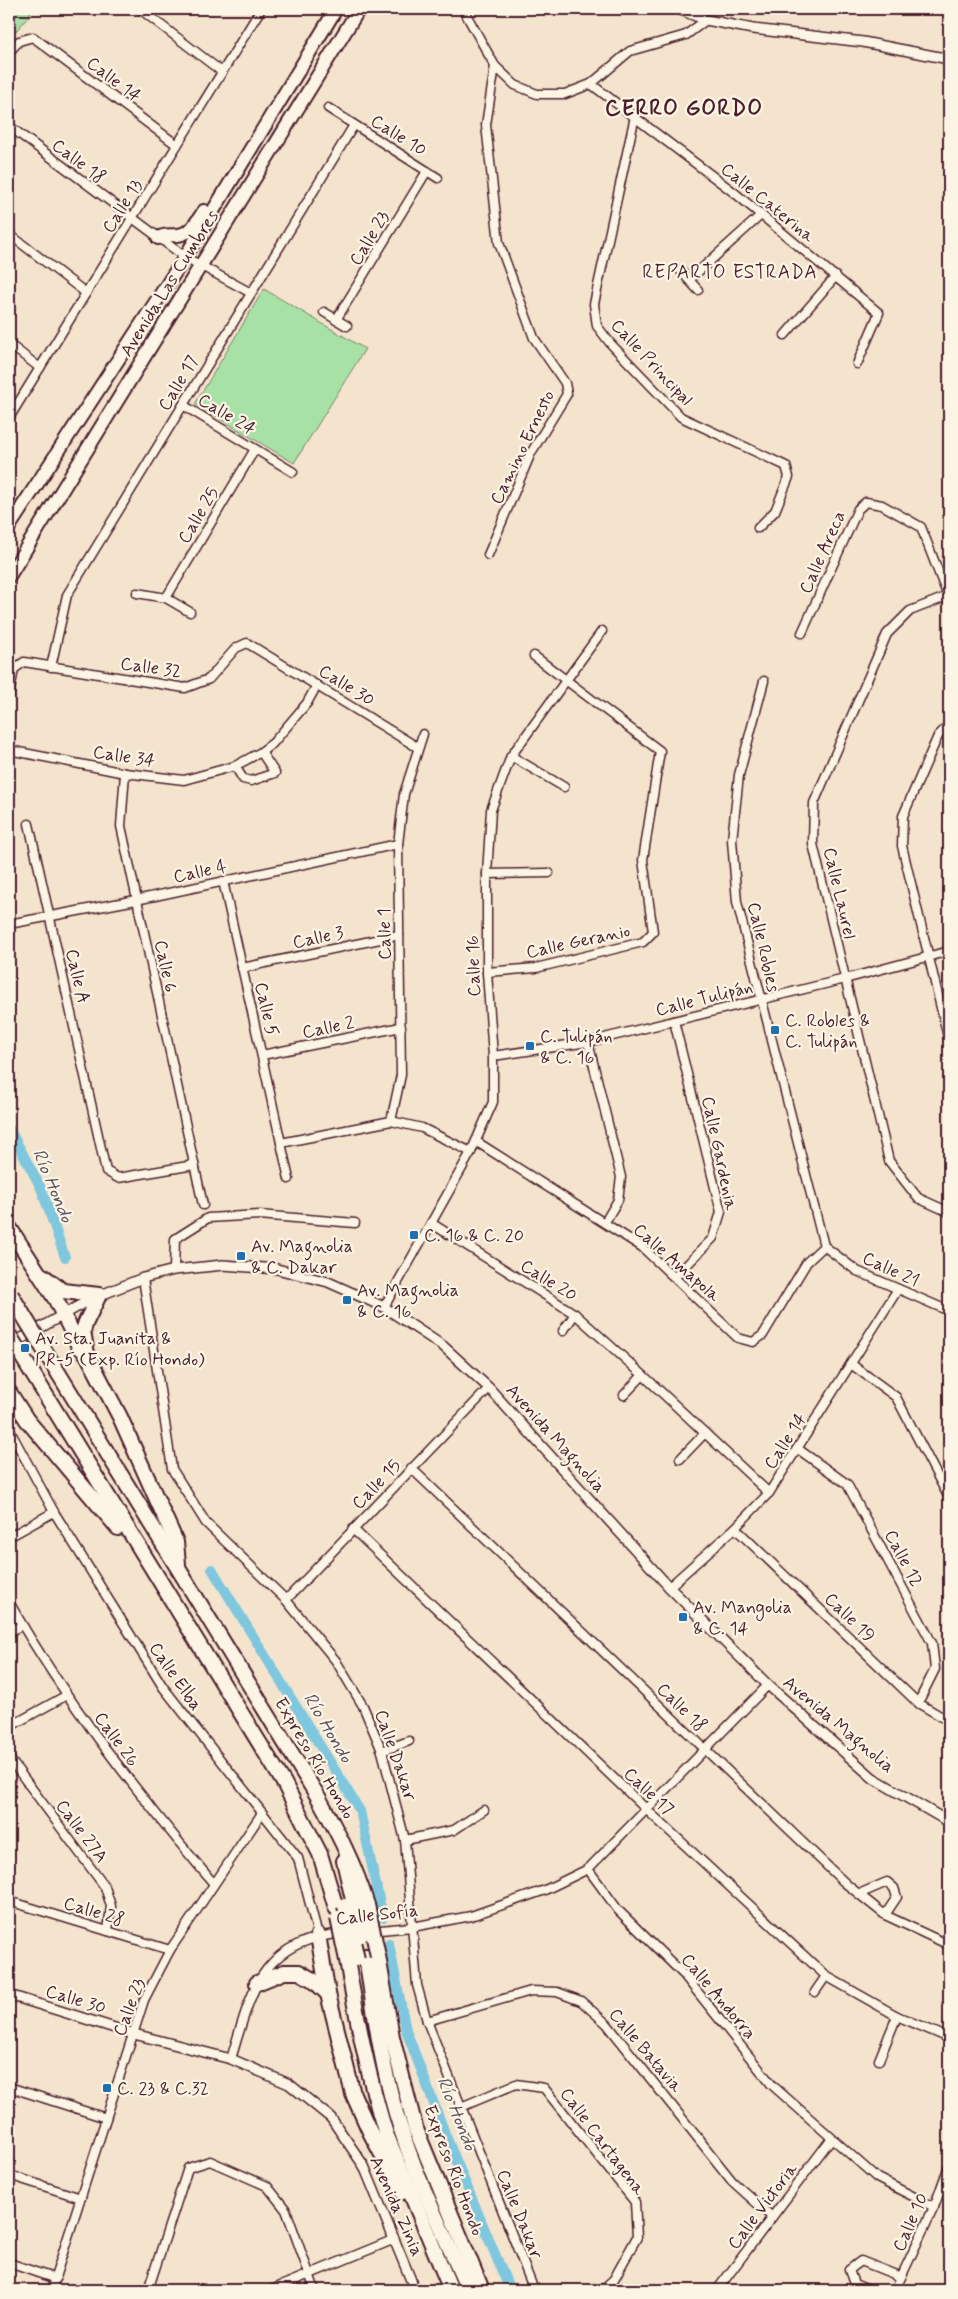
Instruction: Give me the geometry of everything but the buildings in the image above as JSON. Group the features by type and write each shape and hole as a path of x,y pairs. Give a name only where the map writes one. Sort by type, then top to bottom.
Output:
{"highway":[{"name":"Avenida Las Cumbres","path":"9,527 185,258 336,9"},
{"name":"Avenida Las Cumbres","path":"9,576 359,9"},
{"path":"158,238 163,235 183,234 190,230 248,141 252,137 258,137"},
{"path":"9,1227 43,1276 79,1346 87,1354 120,1417 176,1542 179,1570"},
{"path":"43,1276 63,1291 99,1296 83,1331 87,1354"},
{"name":"Expreso Río Hondo","path":"10,1293 330,1817 354,1868 350,1906 362,1958 394,2046 415,2127 482,2290"},
{"name":"Expreso Río Hondo","path":"9,1335 284,1783 310,1833 327,1874 350,1906 362,1958 364,2052 378,2108 451,2290"},
{"path":"9,1392 42,1439 118,1528 133,1538"},
{"path":"318,1936 328,1994 356,2102 402,2193 418,2210"},
{"path":"362,1958 370,2037 387,2109 401,2152 460,2290"},
{"path":"362,1958 391,2096 410,2154 468,2290"},
{"path":"257,1983 284,1972 299,1972 314,1980 328,1994"}],"street":[{"path":"140,9 222,72"},
{"name":"Calle 13","path":"9,418 261,9"},
{"path":"463,9 495,66 514,85 537,94 565,94 591,84 630,51 686,35 706,20"},
{"path":"678,9 706,20 753,29 863,42 949,59"},
{"name":"Calle 14","path":"9,52 19,40 33,37 177,146"},
{"name":"Camino Ernesto","path":"488,555 531,452 567,394 565,383 534,338 499,242 486,124 495,66"},
{"name":"Calle Caterina","path":"591,84 635,116 761,215 879,313 857,364"},
{"name":"Calle 10","path":"328,108 438,178"},
{"name":"Calle Principal","path":"635,116 594,304 598,326 610,343 681,418 786,466 789,477 775,511 758,528"},
{"name":"Calle 17","path":"51,667 67,595 354,125"},
{"name":"Calle 18","path":"9,126 185,258 251,293"},
{"name":"Calle 23","path":"336,320 427,171"},
{"path":"690,280 761,215"},
{"path":"9,234 86,293"},
{"path":"680,270 698,290"},
{"path":"785,335 836,276"},
{"path":"324,312 347,326"},
{"path":"9,344 40,368"},
{"name":"Calle 24","path":"183,405 293,472"},
{"name":"Calle 25","path":"166,598 255,449"},
{"name":"Calle Areca","path":"802,633 858,509 866,502 882,505 922,527 949,597"},
{"path":"137,593 166,598 190,612"},
{"name":"Calle Laurel","path":"949,597 910,611 887,634 814,802 813,844 889,1161 918,1198 949,1212"},
{"name":"Calle 16","path":"384,1307 471,1152 493,1102 493,1056 487,972 486,874 491,810 511,756 602,631"},
{"name":"Calle 32","path":"51,667 185,688 209,679 236,648 247,643 260,651"},
{"name":"Calle 30","path":"260,651 417,747"},
{"name":"Calle Geranio","path":"487,972 545,966 643,942 652,932 643,860 660,751 534,656"},
{"path":"9,696 14,669 24,662 51,667"},
{"name":"Calle Robles","path":"764,681 739,774 732,840 738,902 760,1000 824,1246"},
{"name":"Calle 34","path":"9,750 125,773 184,780 235,766 262,752 285,730 307,703 317,685"},
{"path":"949,725 938,736 903,816 902,846 949,1041"},
{"name":"Calle 1","path":"392,1121 401,1075 398,844 404,794 417,747 423,734"},
{"path":"235,766 243,779 251,781 275,774 262,752"},
{"path":"511,756 564,787"},
{"name":"Calle 6","path":"125,773 122,826 136,900 203,1205"},
{"name":"Calle A","path":"29,824 106,1171 118,1178 194,1164"},
{"name":"Calle 4","path":"9,924 136,900 398,844"},
{"path":"486,874 548,873"},
{"name":"Calle 5","path":"223,881 289,1179"},
{"name":"Calle 3","path":"242,968 399,935"},
{"name":"Calle Tulipán","path":"493,1056 588,1042 929,958 949,951"},
{"name":"Calle Gardenia","path":"674,1021 721,1212 712,1238 675,1277"},
{"name":"Calle 2","path":"262,1056 400,1027"},
{"path":"588,1042 621,1177 618,1200 605,1222"},
{"path":"281,1143 392,1121 422,1128 471,1152"},
{"name":"Calle Amapola","path":"476,1142 642,1247 738,1338 754,1342 763,1335 807,1262 824,1246"},
{"path":"174,1270 176,1239 208,1218 259,1215 355,1224"},
{"name":"Calle 20","path":"431,1223 575,1314 643,1374 769,1493"},
{"name":"Calle 21","path":"824,1246 857,1271 949,1311"},
{"name":"Avenida Magnolia","path":"9,1345 62,1314 143,1278 174,1270 223,1265 277,1269 328,1282 384,1307 444,1346 489,1388 669,1587 768,1685 873,1778 949,1822"},
{"name":"Calle Dakar","path":"143,1278 172,1469 206,1523 286,1600 336,1661 363,1706 382,1751 405,1840 418,1986 427,2021 534,2290"},
{"name":"Calle 14","path":"669,1587 735,1528 769,1493 798,1450 898,1289"},
{"name":"Calle 20","path":"563,1331 575,1314"},
{"path":"851,1364 896,1397 949,1498"},
{"path":"624,1395 643,1374"},
{"name":"Calle 15","path":"286,1600 489,1388"},
{"name":"Calle Elba","path":"9,1429 11,1441 163,1687 298,1858 318,1936"},
{"path":"680,1460 705,1433"},
{"name":"Calle 12","path":"798,1450 847,1484 932,1643 935,1669 918,1703"},
{"name":"Calle 18","path":"411,1468 705,1750 859,1894 885,1915 949,1945"},
{"path":"9,1537 54,1512"},
{"name":"Calle 19","path":"735,1528 918,1703 949,1721"},
{"name":"Calle 17","path":"353,1529 647,1810 826,1976 898,2016 949,2038"},
{"name":"Calle 26","path":"9,1602 66,1695 149,1806 214,1884"},
{"path":"9,1632 22,1625"},
{"path":"588,1869 768,1685"},
{"path":"9,1727 66,1695"},
{"path":"382,1751 409,1741"},
{"name":"Calle 27A","path":"9,1758 105,1887 111,1906 108,1931"},
{"path":"405,1840 454,1830 484,1810"},
{"name":"Calle 23","path":"51,2290 144,2000 170,1950 262,1813"},
{"name":"Calle Sofía","path":"231,2059 252,1992 266,1969 287,1950 318,1936 412,1927 471,1916 545,1890 588,1869"},
{"name":"Calle Andorra","path":"588,1869 618,1910 684,1975 772,2085 877,2178 934,2207"},
{"path":"859,1894 887,1882 894,1888 898,1897 885,1915"},
{"name":"Calle 28","path":"9,1901 170,1950"},
{"path":"815,1992 826,1976"},
{"name":"Calle Batavia","path":"427,2021 531,1991 557,1992 581,2001 608,2024 732,2181 772,2217"},
{"name":"Calle 30","path":"9,1995 134,2034"},
{"path":"879,2060 898,2016"},
{"name":"Avenida Zinia","path":"134,2034 231,2059 289,2084 331,2118 364,2166 415,2290"},
{"name":"Calle Cartagena","path":"461,2107 516,2084 544,2088 634,2202 637,2237 614,2279 602,2290"},
{"path":"9,2087 106,2118"},
{"name":"Calle Victoria","path":"718,2290 831,2139"},
{"path":"148,2290 188,2168 210,2161 267,2186 286,2210 315,2290"},
{"name":"Calle 10","path":"896,2290 934,2207 949,2166"},
{"path":"9,2175 81,2198"},
{"path":"271,2290 395,2239"},
{"path":"869,2290 854,2284 849,2270 862,2261 901,2277"},
{"path":"9,2263 56,2279"}],"green space":[{"path":"9,9 32,9 29,16 9,39"},
{"path":"264,289 365,349 294,463 195,404"}],"waterway":[{"name":"Río Hondo","path":"9,1128 41,1188 65,1257"},
{"name":"Río Hondo","path":"212,1569 360,1811 383,1917"},
{"name":"Río Hondo","path":"389,1944 406,2030 448,2141 510,2290"}],"place":[{"name":"C. Robles & C. Tulipán","path":"775,1030"},
{"name":"C. Tulipán & C. 16","path":"530,1046"},
{"name":"C. 16 & C. 20","path":"414,1235"},
{"name":"Av. Magnolia & C. Dakar","path":"241,1256"},
{"name":"Av. Magnolia & C. 16","path":"347,1300"},
{"name":"Av. Sta. Juanita & PR-5 (Exp. Río Hondo)","path":"25,1348"},
{"name":"Av. Mangolia & C. 14","path":"683,1617"},
{"name":"C. 23 & C.32","path":"107,2088"}],"district":[{"name":"CERRO GORDO","path":"684,107"},
{"name":"REPARTO ESTRADA","path":"730,271"}]}
